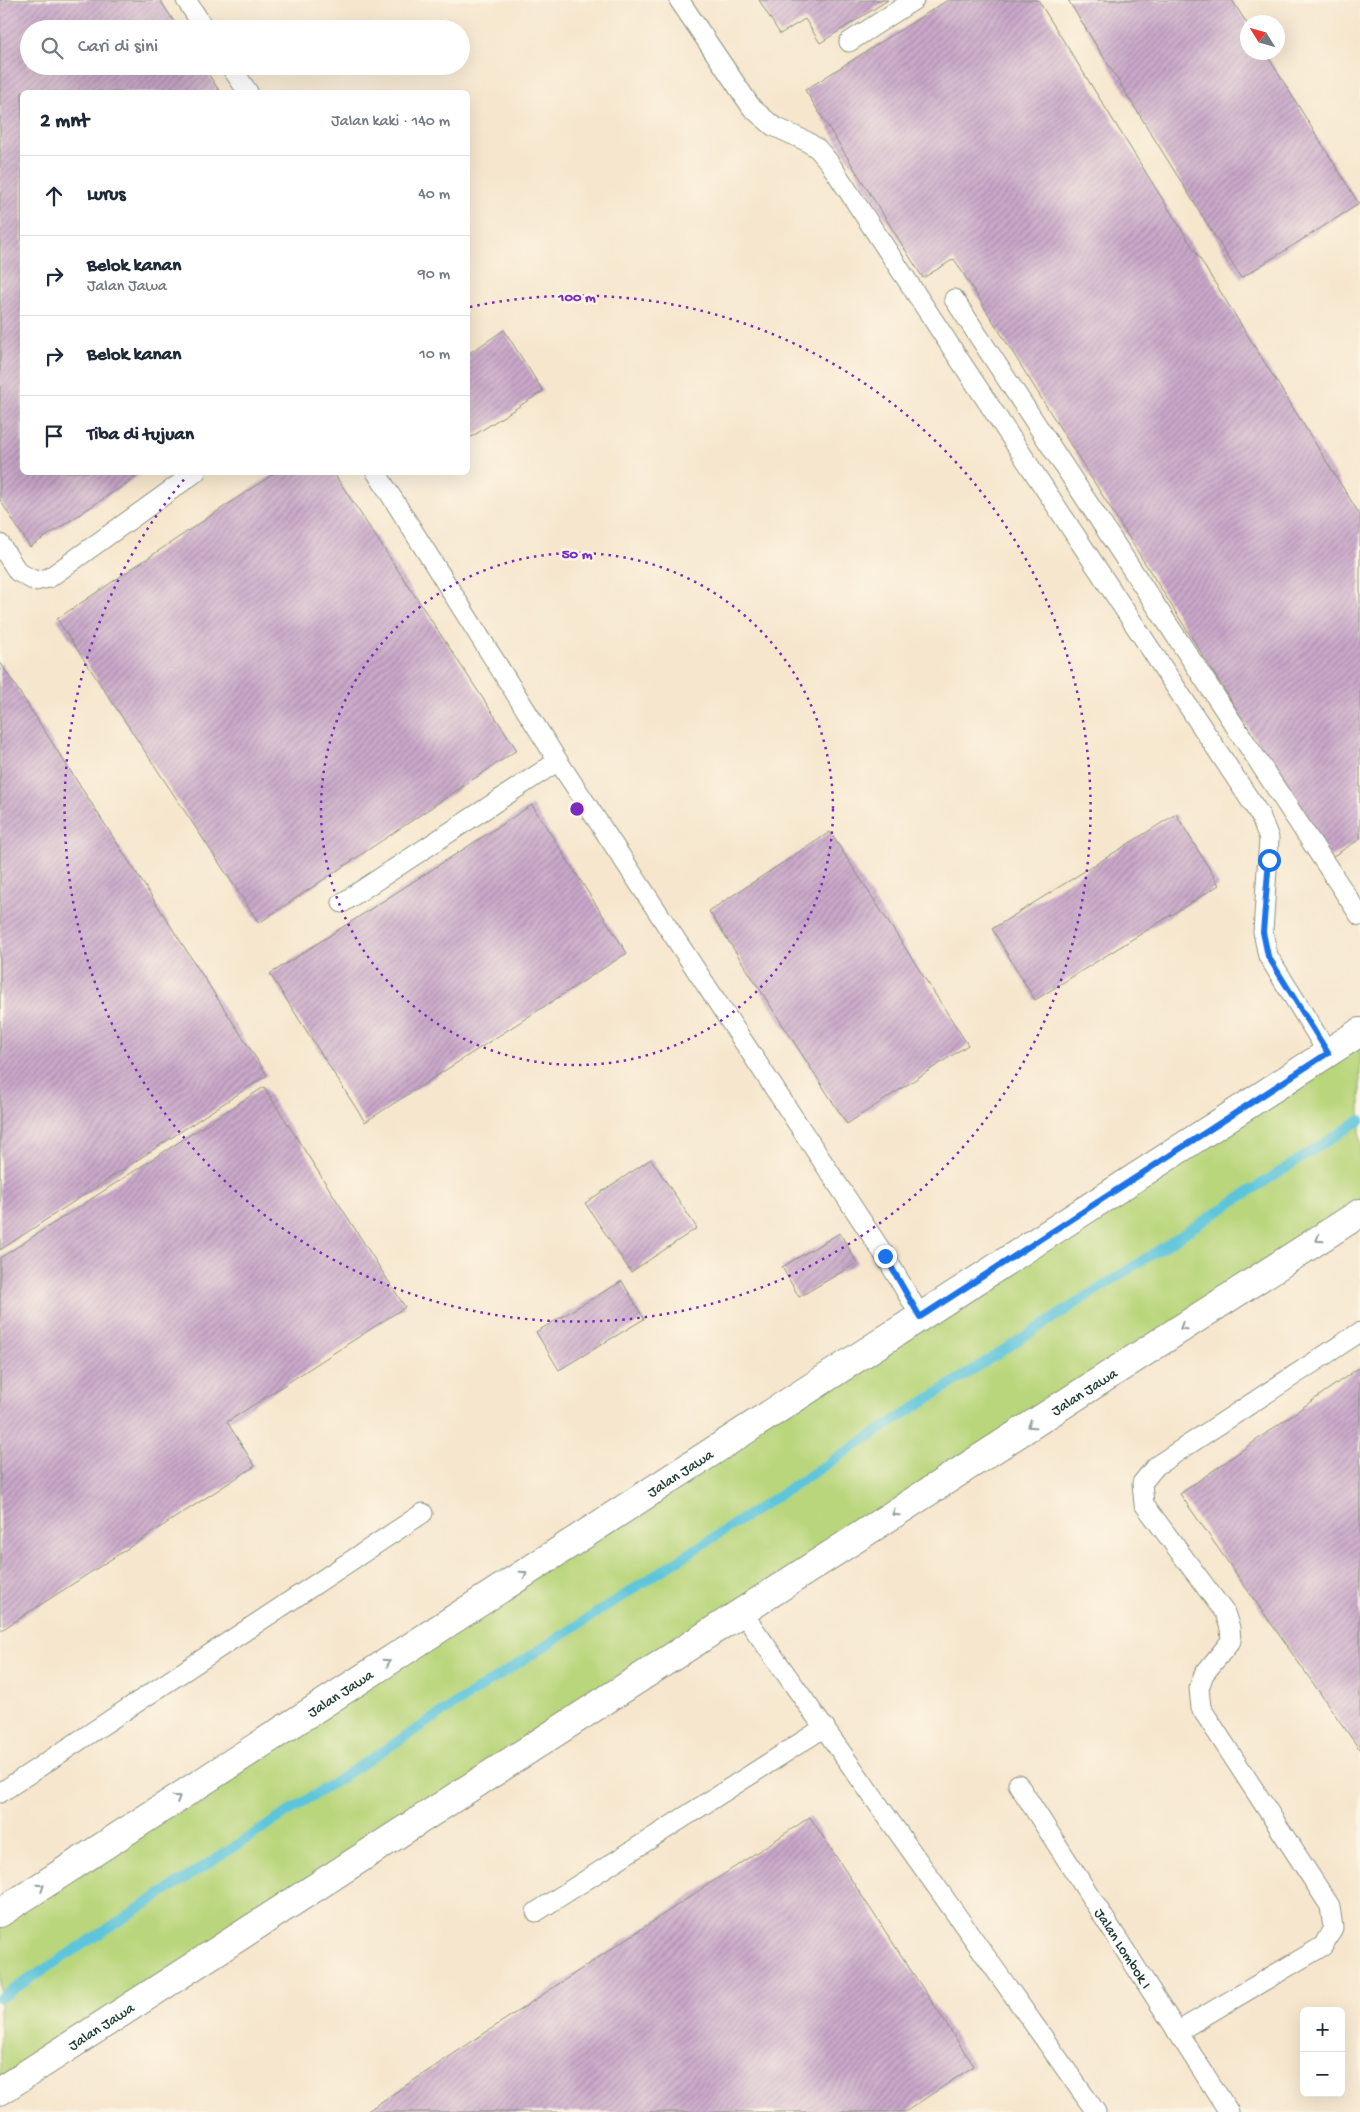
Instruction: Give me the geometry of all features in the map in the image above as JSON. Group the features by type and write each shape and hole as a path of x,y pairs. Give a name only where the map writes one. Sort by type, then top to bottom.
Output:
{"street":[{"name":"Jalan Jawa","path":"2,1906 920,1317 1360,1032"},
{"name":"Jalan Jawa","path":"0,2091 1360,1212"}],"lane":[{"path":"186,0 199,20"},
{"path":"679,0 752,108 773,126 812,144 828,162 1260,815 1269,838 1263,932 1268,956 1328,1053"},
{"path":"849,42 914,0"},
{"path":"236,75 247,90"},
{"path":"954,299 1360,916"},
{"path":"0,544 18,572 35,581 49,578 192,475"},
{"path":"378,475 558,761 885,1256 920,1317"},
{"path":"342,903 558,761"},
{"path":"1177,2032 1323,1946 1333,1928 1330,1906 1201,1708 1199,1688 1204,1674 1231,1641 1230,1628 1225,1613 1144,1504 1142,1483 1156,1466 1360,1332"},
{"path":"0,1793 423,1513"},
{"path":"742,1612 825,1726 1096,2112"},
{"path":"536,1912 825,1726"},
{"name":"Jalan Lombok I","path":"1018,1784 1229,2112"}],"green space":[{"path":"1360,1032 1360,1213 0,2091 0,1913"}],"building":[{"path":"0,0 160,0 173,20 20,20 20,75 209,75 219,90 20,90 20,475 139,475 30,547 0,500"},
{"path":"759,0 888,0 820,43 805,19 780,34"},
{"path":"948,0 1038,0 1360,515 1360,839 1330,858 954,259 923,278 805,90"},
{"path":"1068,0 1232,0 1242,15 1240,15 1240,60 1270,60 1359,204 1241,278"},
{"path":"504,330 543,391 470,438 470,353"},
{"path":"272,475 335,475 517,750 259,923 57,619"},
{"path":"0,662 267,1075 0,1250"},
{"path":"532,805 627,953 365,1122 270,974"},
{"path":"1176,814 1219,885 1035,1000 992,929"},
{"path":"830,832 968,1045 847,1124 709,911"},
{"path":"264,1087 405,1307 227,1422 255,1466 0,1631 0,1258"},
{"path":"651,1159 697,1228 631,1272 585,1203"},
{"path":"840,1233 857,1263 799,1297 782,1267"},
{"path":"622,1281 644,1319 559,1370 536,1332"},
{"path":"1360,1367 1360,1750 1180,1494"},
{"path":"810,1817 974,2066 905,2112 366,2112"}],"waterway":[{"path":"0,1998 1360,1120"}],"route":[{"path":"885,1256 920,1317 1328,1053 1268,956 1263,932 1269,860"}]}
